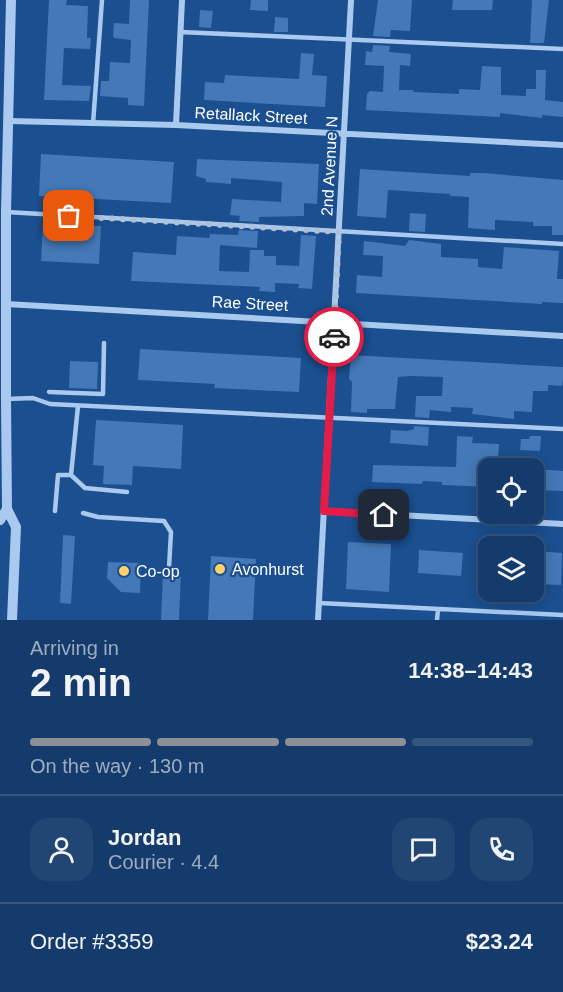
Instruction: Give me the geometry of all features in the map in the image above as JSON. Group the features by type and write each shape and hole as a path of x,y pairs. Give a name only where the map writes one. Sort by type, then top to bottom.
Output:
{"street":[{"path":"11,0 4,395 7,509 16,527 12,620"},
{"path":"176,126 182,0"},
{"name":"2nd Avenue N","path":"318,620 351,0"},
{"name":"Retallack Street","path":"9,121 344,133 563,145"},
{"name":"Rae Street","path":"6,304 335,321 563,336"},
{"path":"0,520 7,509"},
{"path":"324,511 563,524"}],"lane":[{"path":"93,124 102,0"},
{"path":"180,32 563,50"},
{"path":"6,212 563,244"},
{"path":"49,392 103,394 104,343"},
{"path":"4,395 33,398 50,404 78,406 563,429"},
{"path":"71,476 78,406"},
{"path":"55,511 58,475 71,476 86,488 127,492"},
{"path":"83,513 98,517 164,521 171,532 169,567"},
{"path":"319,603 563,615"},
{"path":"437,620 438,609"}],"building":[{"path":"49,0 67,0 66,5 88,6 87,38 91,38 90,49 64,48 62,85 91,86 89,101 44,100"},
{"path":"130,0 149,0 144,106 128,105 128,98 100,96 101,81 109,81 110,62 130,63 131,40 114,38 113,35 114,23 129,24"},
{"path":"251,0 268,0 268,11 250,10"},
{"path":"378,0 412,0 410,31 391,30 390,37 373,36"},
{"path":"453,0 493,0 492,10 452,10"},
{"path":"532,0 549,0 544,43 530,43"},
{"path":"200,10 213,11 211,28 199,27"},
{"path":"275,17 288,18 288,32 274,32"},
{"path":"373,45 390,46 389,52 411,54 410,66 400,65 399,90 459,94 459,89 480,90 482,66 501,67 501,95 526,96 526,89 536,89 536,70 546,70 545,100 563,102 563,117 542,115 542,118 500,113 500,117 366,110 367,94 370,91 383,92 384,66 365,65 366,51 372,52"},
{"path":"301,53 314,54 312,75 327,76 325,107 204,100 205,82 224,83 225,75 299,79"},
{"path":"41,154 174,162 171,203 39,196"},
{"path":"197,159 319,164 317,204 304,203 304,216 259,217 259,222 239,221 240,216 230,215 232,199 281,202 282,182 231,178 231,184 206,182 206,179 196,176"},
{"path":"360,169 470,176 470,173 484,173 563,180 563,235 552,235 552,226 533,226 533,222 495,220 495,230 468,228 469,197 450,196 450,194 388,190 386,218 357,216"},
{"path":"410,213 426,214 425,232 409,231"},
{"path":"43,224 101,226 99,264 41,261"},
{"path":"239,230 258,231 257,248 220,245 219,271 249,272 250,250 264,250 264,256 276,256 276,265 299,266 301,235 316,236 312,289 298,288 299,284 275,283 275,292 259,291 260,287 131,281 133,252 176,255 177,236 209,238 210,234 238,235"},
{"path":"409,240 441,244 441,257 478,259 478,267 502,269 504,247 559,251 557,279 563,279 563,303 542,302 542,304 356,293 357,275 382,277 383,256 363,255 364,241 405,246"},
{"path":"140,349 301,358 299,392 214,388 215,384 138,380"},
{"path":"351,355 563,367 563,380 562,386 548,385 548,391 533,391 532,412 514,411 514,419 472,414 473,408 451,407 451,412 430,410 429,418 415,417 416,396 442,396 443,377 398,377 395,409 367,409 367,413 351,412 352,382 349,379"},
{"path":"70,361 98,362 97,389 69,388"},
{"path":"96,420 183,425 181,469 133,466 132,485 103,484 104,466 93,465"},
{"path":"414,426 429,427 428,446 390,443 391,430 407,431 414,429"},
{"path":"457,436 473,437 472,443 499,444 498,458 478,458 478,487 442,485 442,482 423,481 422,484 372,482 373,465 456,467"},
{"path":"530,436 541,436 540,451 520,450 521,439 529,439"},
{"path":"544,470 563,471 563,491 544,490"},
{"path":"63,535 75,536 71,604 60,603"},
{"path":"348,542 391,544 389,592 346,589"},
{"path":"419,550 463,553 461,576 418,573"},
{"path":"544,552 562,553 561,585 544,584"},
{"path":"211,556 256,559 253,620 208,620"},
{"name":"Co-op","path":"108,562 141,563 140,593 121,592 107,578"},
{"path":"163,572 181,572 179,620 161,620"}],"way so far":[{"path":"69,216 339,232 334,337"}],"place":[{"name":"Avonhurst","path":"220,569"},
{"name":"Co-op","path":"124,571"}],"route":[{"path":"334,337 324,511 384,515"}]}
